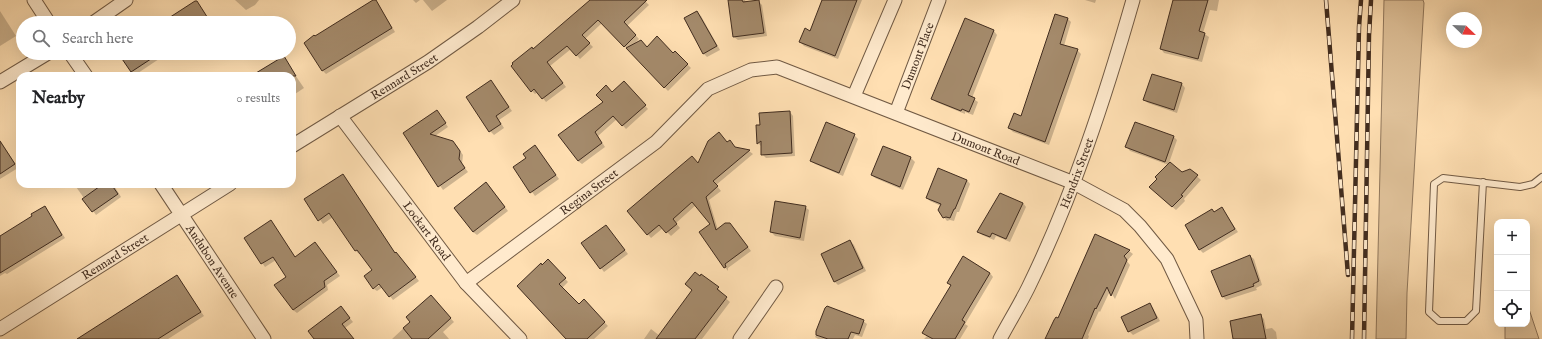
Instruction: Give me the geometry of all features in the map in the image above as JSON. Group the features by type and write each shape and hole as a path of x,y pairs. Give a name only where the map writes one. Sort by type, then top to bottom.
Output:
{"street":[{"path":"34,0 44,16"},
{"path":"103,16 126,0"},
{"path":"854,96 895,0"},
{"name":"Dumont Place","path":"896,113 939,0"},
{"name":"Hendrix Street","path":"1000,339 1028,289 1074,183 1113,70 1133,0"},
{"name":"Rennard Street","path":"296,144 428,62 478,27 510,1"},
{"path":"17,72 36,60"},
{"path":"75,60 83,72"},
{"name":"Dumont Road","path":"704,93 708,89 751,70 777,67 1074,183 1124,210 1140,226 1167,259 1196,320 1197,339"},
{"path":"0,82 16,72"},
{"name":"Regina Street","path":"466,283 656,142 704,93"},
{"name":"Lockart Road","path":"340,116 466,283 520,339"},
{"name":"Audubon Avenue","path":"164,188 264,339"},
{"name":"Rennard Street","path":"0,329 224,188"},
{"path":"740,339 776,287"}],"lane":[{"path":"1483,182 1476,311 1466,321 1439,321 1429,312 1434,184 1442,178 1483,182 1520,187 1533,184 1542,177"}],"shaded area":[{"path":"1384,0 1423,0 1424,3 1407,293 1406,339 1376,339"},
{"path":"1530,312 1539,339 1505,339 1505,327 1530,327"}],"building":[{"path":"373,0 376,0 392,28 322,71 304,43 314,35 315,36"},
{"path":"590,0 647,0 624,22 636,35 624,47 598,20 582,35 590,43 576,56 567,46 547,62 563,83 542,99 534,89 531,92 511,66 513,64 512,63 532,47 533,49"},
{"path":"728,0 742,0 743,2 759,0 764,33 733,37"},
{"path":"822,0 857,0 835,56 799,42 805,28 810,31"},
{"path":"1173,0 1208,0 1199,31 1205,33 1198,59 1160,49"},
{"path":"197,1 207,16 172,16"},
{"path":"697,11 717,46 703,54 684,18"},
{"path":"1055,14 1068,18 1060,44 1078,49 1045,142 1008,128 1014,113 1021,116"},
{"path":"965,18 994,30 968,95 975,98 969,112 962,109 961,111 931,99"},
{"path":"657,36 673,53 675,51 688,64 664,88 626,48 641,40 647,47"},
{"path":"123,60 149,60 131,72"},
{"path":"277,60 286,60 294,72 258,72"},
{"path":"1152,74 1182,83 1174,110 1143,100"},
{"path":"491,80 509,107 496,116 501,124 489,132 466,97"},
{"path":"624,81 646,105 622,126 613,116 595,132 602,143 578,161 558,135 603,102 596,95 606,85 612,92"},
{"path":"437,110 446,123 430,134 453,141 460,151 459,159 465,168 438,187 403,133"},
{"path":"790,111 792,153 761,155 761,141 757,144 756,125 760,125 759,113"},
{"path":"826,122 855,134 839,173 810,161"},
{"path":"1135,122 1174,136 1165,162 1125,147"},
{"path":"719,132 727,142 730,140 735,147 750,150 713,181 718,186 706,197 716,230 725,223 730,223 748,247 725,264 726,267 724,268 699,232 710,224 692,202 673,219 677,224 666,233 659,225 647,235 627,211 692,156 698,163 708,141"},
{"path":"0,141 15,164 0,174"},
{"path":"535,145 556,175 530,193 513,167 526,158 523,154"},
{"path":"883,146 911,157 900,187 871,175"},
{"path":"1170,162 1182,172 1190,169 1198,175 1181,195 1183,196 1172,207 1149,187 1157,179 1155,177"},
{"path":"938,168 967,180 950,218 943,218 938,210 941,204 926,198"},
{"path":"343,174 395,253 396,252 416,277 389,297 379,284 373,289 364,276 372,270 357,250 355,251 329,213 318,221 304,199"},
{"path":"486,182 505,207 473,232 454,208"},
{"path":"97,188 114,188 118,194 92,212 82,199"},
{"path":"1000,193 1023,203 1006,239 992,233 990,237 977,232"},
{"path":"775,201 806,206 800,238 770,232"},
{"path":"45,206 62,235 0,273 0,236"},
{"path":"1222,207 1235,229 1199,250 1185,225 1212,209 1214,212"},
{"path":"271,220 295,257 315,242 337,272 324,281 325,287 293,310 274,285 286,277 273,257 261,264 244,238"},
{"path":"606,225 625,250 600,269 581,243"},
{"path":"1095,234 1130,250 1124,256 1127,260 1111,296 1107,287 1096,309 1095,308 1082,339 1045,339 1054,320 1056,317 1058,318"},
{"path":"850,240 863,268 834,282 821,254"},
{"path":"1250,255 1259,281 1253,284 1254,286 1222,297 1211,271"},
{"path":"963,256 990,273 962,320 965,322 955,339 933,339 922,333 951,285 947,283"},
{"path":"548,259 566,278 559,284 579,304 584,299 605,322 587,339 566,339 517,286 541,263 542,265"},
{"path":"695,272 700,276 701,274 719,287 717,289 727,297 695,339 656,339 692,290 685,284"},
{"path":"177,275 201,312 158,339 77,339"},
{"path":"431,295 451,318 428,339 412,339 403,328 410,322 406,317"},
{"path":"1150,303 1157,318 1128,332 1121,317"},
{"path":"341,306 350,318 342,324 354,339 314,339 308,331"},
{"path":"827,306 864,320 859,334 851,332 848,339 828,339 816,335 816,331"},
{"path":"1261,314 1266,339 1233,339 1230,321"}],"railway":[{"path":"1326,0 1348,275"},
{"path":"1352,339 1359,27 1361,0"},
{"path":"1364,339 1369,35 1371,0"}]}
